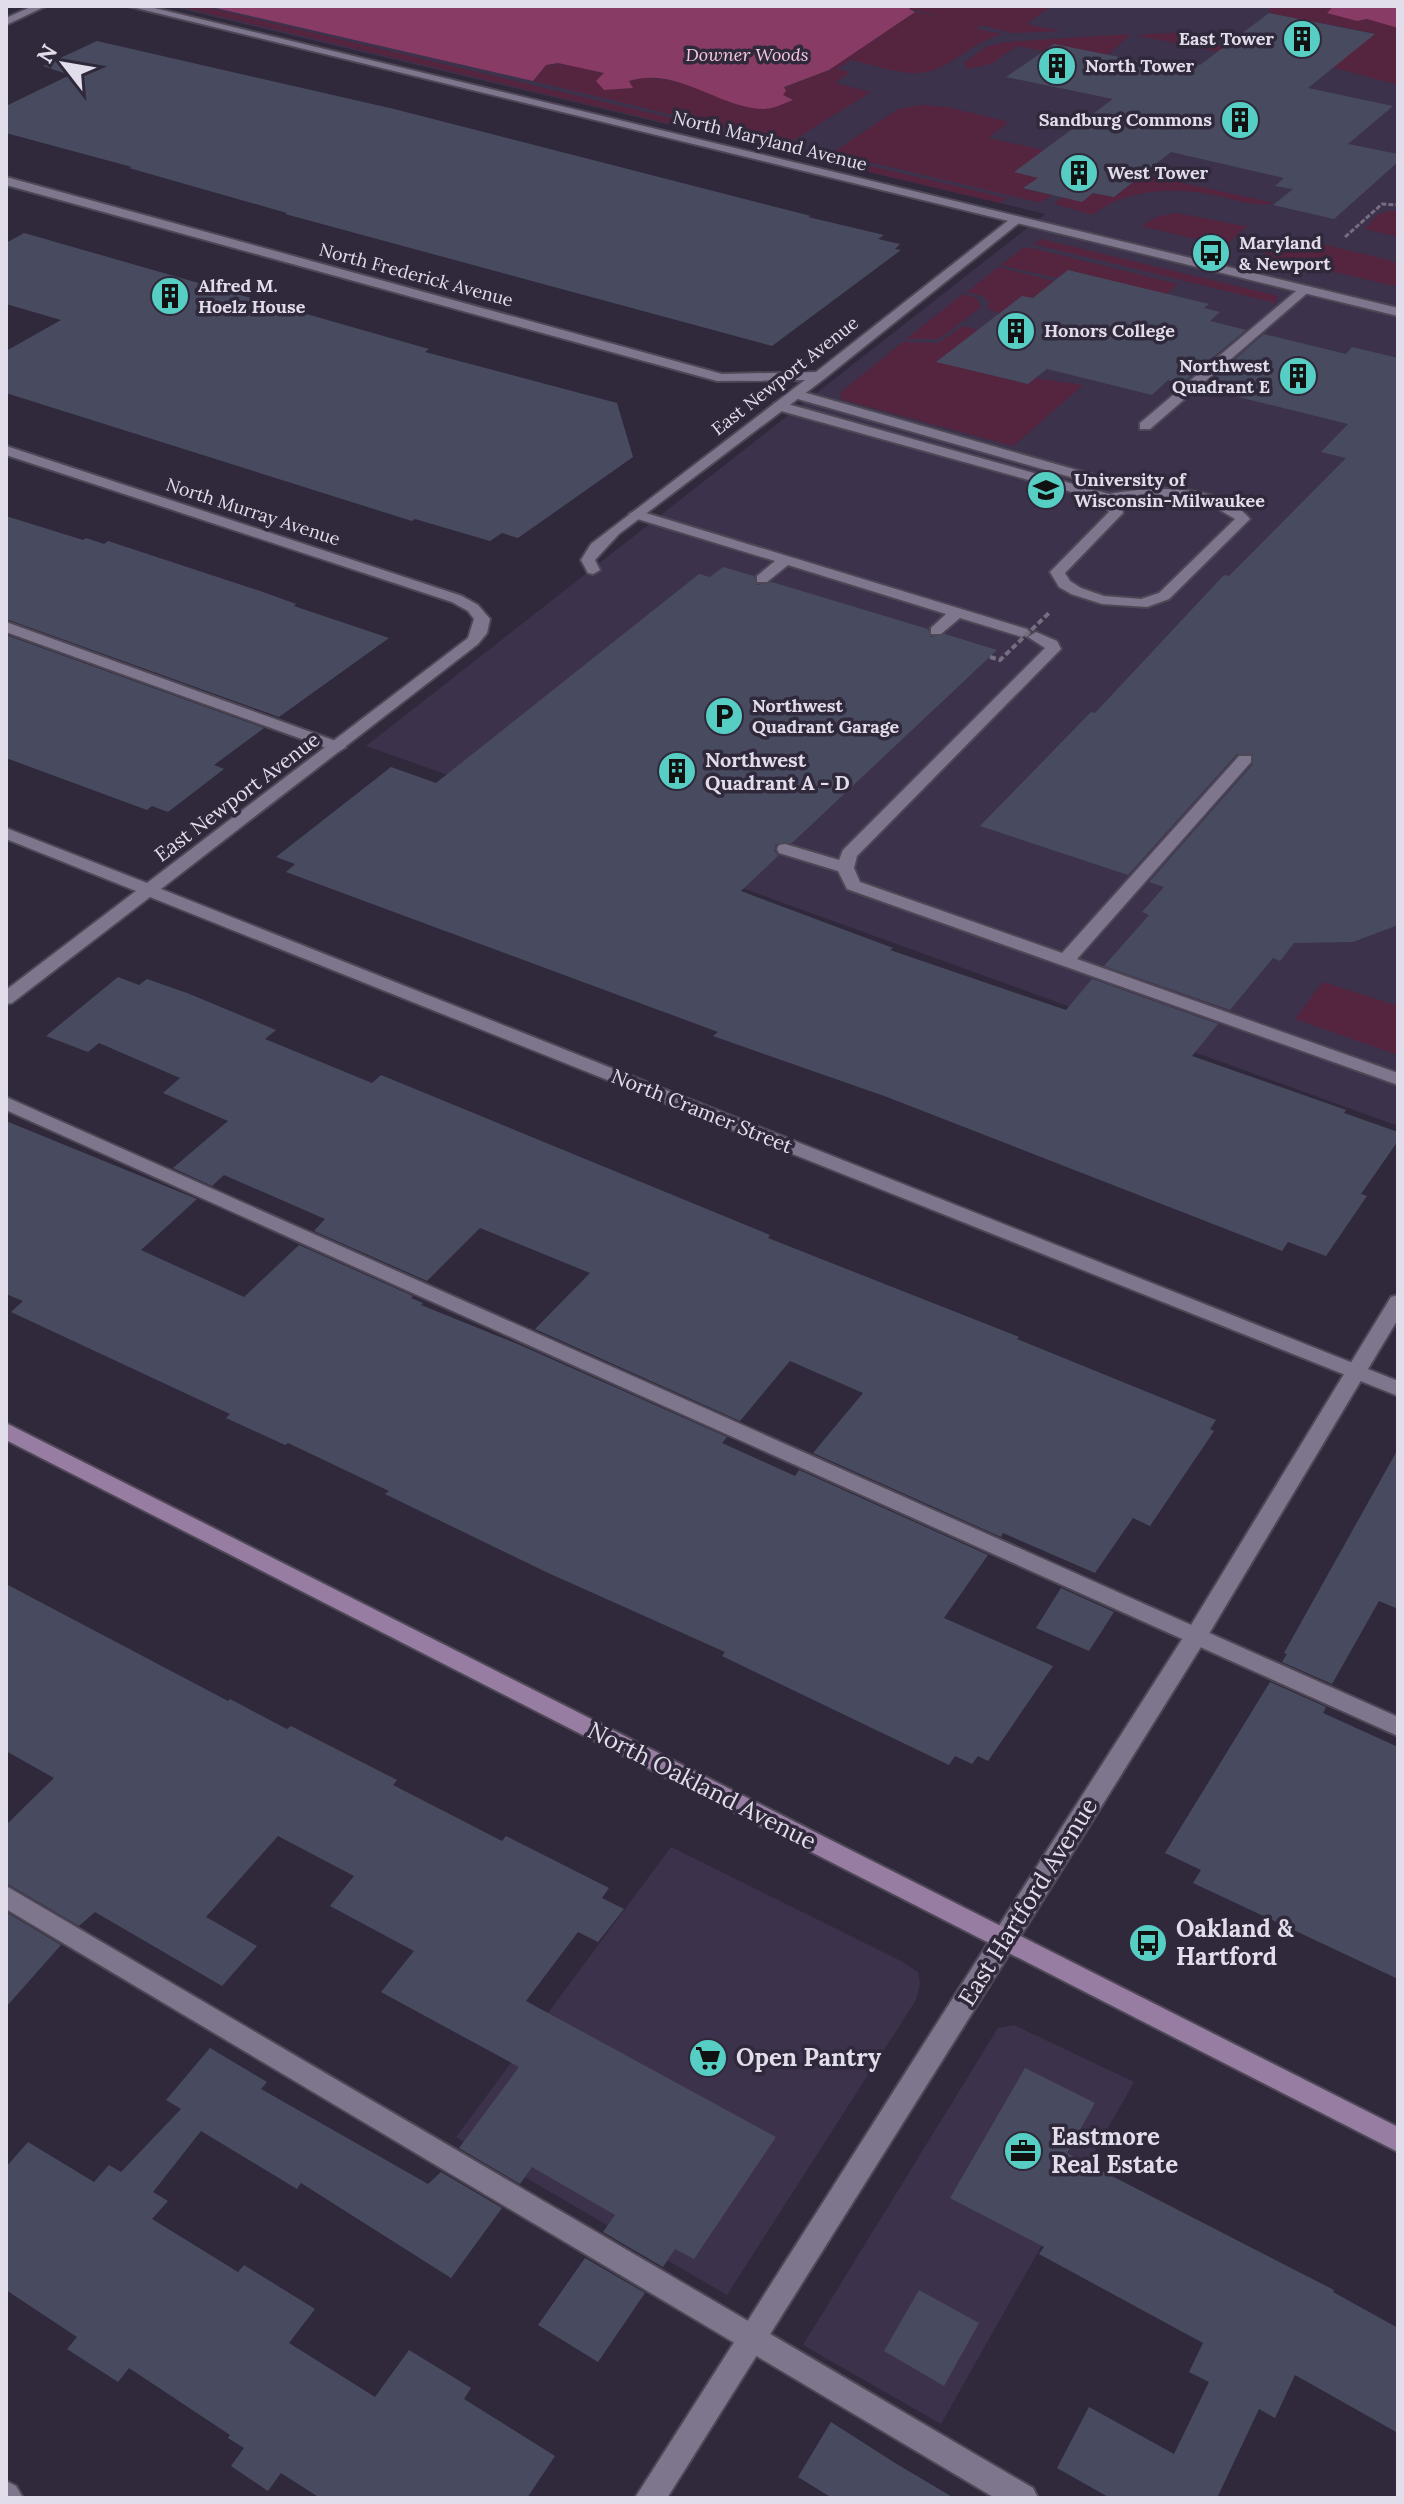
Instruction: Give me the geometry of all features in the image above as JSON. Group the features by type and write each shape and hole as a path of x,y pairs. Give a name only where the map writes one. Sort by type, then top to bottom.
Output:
{"main road":[{"name":"North Oakland Avenue","path":"6,1431 1398,2140"}],"street":[{"path":"6,22 41,6"},
{"name":"North Maryland Avenue","path":"133,6 1398,312"},
{"name":"North Frederick Avenue","path":"6,181 722,378 819,376"},
{"name":"East Newport Avenue","path":"593,570 588,560 596,547 1018,219"},
{"path":"1145,426 1306,289"},
{"path":"796,394 1146,493"},
{"path":"779,406 1109,498 1114,502 1116,513 1061,565 1057,577 1076,591 1102,600 1142,604 1164,596 1243,519 1231,508 1211,502 1146,493 1128,493 1109,498"},
{"name":"North Murray Avenue","path":"6,450 457,599 473,608 482,619"},
{"path":"636,514 1029,634 1052,644 1053,649 849,854 845,868 853,885 1398,1079"},
{"path":"762,579 785,560"},
{"path":"936,631 957,612"},
{"name":"East Newport Avenue","path":"6,999 473,641 479,633 482,619"},
{"path":"6,627 338,747"},
{"path":"1065,961 1245,759"},
{"name":"North Cramer Street","path":"6,833 1398,1389"},
{"path":"785,849 845,868"},
{"path":"6,1103 1398,1727"},
{"name":"East Hartford Avenue","path":"650,2498 1196,1636 1398,1302"},
{"path":"6,1896 1023,2498"}],"path":[{"path":"1345,237 1382,204 1398,205"},
{"path":"990,657 1000,660 1049,613"}],"shaded area":[{"name":"University of Wisconsin-Milwaukee","path":"169,6 1398,6 1398,1126 690,869 696,863 366,746 1045,214"},
{"path":"177,6 200,6 785,145 771,148"},
{"path":"912,6 1052,6 1026,24 1061,31 1013,33 981,25 977,29 1003,34 984,41 949,63 922,73 901,72 851,60 837,69 850,72 835,83 871,92 789,143 533,81 546,65 557,64 601,73 632,87 628,81 641,77 696,86 721,98 792,99 783,95 784,88 829,70 915,12 950,18 908,9"},
{"path":"1260,6 1330,6 1356,21 1367,19 1398,28 1398,85 1302,59 1374,33 1269,13 1270,8"},
{"path":"1187,32 1209,45 1219,45 1244,57 1135,35"},
{"path":"1131,34 1108,55 1053,44 1043,51 1017,46 991,64 967,69 964,63 986,47 1005,42"},
{"path":"921,105 947,107 1009,122 988,138 1044,150 1038,178 1024,189 1052,195 1037,202 832,153 898,109"},
{"path":"828,156 1007,198 1000,203 827,162"},
{"path":"1143,174 1274,203 1252,204 1198,192 1166,191 1135,195 1106,206 1093,215 1054,204 1074,194 1114,197"},
{"path":"1398,211 1398,237 1365,229 1377,215"},
{"path":"1177,213 1244,226 1251,223 1225,246 1141,226 1156,217"},
{"path":"1288,236 1389,260 1398,264 1398,282 1394,286 1263,255"},
{"path":"1041,239 1278,296 1275,303 1033,244"},
{"path":"1023,248 1178,284 1166,294 1068,270 1057,278 1001,265"},
{"path":"998,267 1054,281 1033,298 1022,296 1000,313 987,309 989,302 983,296 967,292"},
{"path":"963,294 977,298 981,307 939,339 906,339"},
{"path":"963,326 978,330 937,362 1027,384 1035,378 1083,385 1013,446 843,400 840,396 903,342 938,343"},
{"path":"1323,982 1398,1006 1398,1055 1295,1019"},
{"path":"671,1847 901,1961 918,1972 920,1984 916,2000 727,2295 456,2137"},
{"path":"1014,2025 1134,2082 941,2424 803,2345 998,2028"}],"green space":[{"name":"Downer Woods","path":"207,6 912,6 909,9 915,12 829,70 784,87 786,91 783,95 793,100 763,109 729,102 664,79 629,81 633,88 604,90 596,81 604,73 558,63 546,65 533,81"},
{"path":"1330,6 1398,6 1398,28 1327,13"}],"building":[{"path":"1269,13 1375,34 1308,88 1393,106 1348,144 1398,154 1398,162 1334,219 1273,205 1293,189 1275,186 1284,178 1171,152 1114,197 1093,193 1082,202 1023,188 1038,178 1014,172 1113,99 1006,77 1054,44 1174,68 1183,62 1200,65"},
{"path":"97,41 394,109 811,216 808,217 884,235 878,239 900,244 895,249 901,250 772,346 285,214 129,168 132,167 6,133 6,106 70,75 43,66"},
{"path":"24,233 429,349 425,352 617,403 633,457 518,538 502,533 490,541 415,519 412,521 6,393 6,351 61,320 6,304 6,243"},
{"name":"Honors College","path":"1068,270 1209,304 1204,308 1220,312 1210,321 1246,330 1182,383 1168,380 1152,395 1047,369 1028,384 936,362 1022,296 1033,298"},
{"path":"1264,334 1346,354 1352,347 1398,358 1398,925 1353,942 1294,943 1280,961 1273,958 1230,1010 1104,966 1149,915 1142,912 1164,887 1149,882 1253,764 1253,754 1237,754 1128,875 980,826 1091,712 1095,713 1224,575 1229,576 1346,458 1321,452 1348,424 1202,388"},
{"path":"6,516 83,540 86,538 104,544 108,541 389,638 279,717 6,619"},
{"path":"723,567 754,576 757,585 772,582 928,629 931,637 945,634 997,650 792,843 776,844 774,850 778,856 741,891 893,948 890,950 1066,1010 1092,979 1218,1024 1192,1056 1346,1110 1344,1113 1398,1132 1398,1141 1361,1194 1367,1196 1326,1256 1288,1242 1282,1251 887,1097 713,1036 718,1032 286,872 295,864 276,857 391,767 436,783 699,574 710,577"},
{"path":"6,635 264,728 214,765 224,769 168,812 152,806 147,810 6,758"},
{"path":"118,977 139,985 147,979 187,993 276,1030 265,1039 372,1083 381,1075 770,1235 768,1238 1019,1337 1017,1339 1216,1420 1210,1429 1214,1431 1150,1526 1133,1518 1095,1573 1003,1533 1001,1537 813,1453 863,1393 790,1361 740,1421 535,1329 590,1273 480,1228 427,1281 314,1231 325,1219 224,1175 212,1186 173,1168 228,1121 163,1093 180,1078 99,1043 88,1052 46,1036"},
{"path":"6,1121 197,1199 141,1250 244,1297 299,1245 413,1296 411,1298 423,1303 421,1305 520,1345 727,1437 722,1443 795,1476 799,1470 988,1555 944,1618 1053,1666 988,1761 978,1756 972,1764 955,1756 949,1765 722,1656 725,1652 546,1572 385,1494 389,1491 288,1443 285,1445 226,1418 230,1414 11,1312 23,1301 6,1294"},
{"path":"1398,1449 1398,1609 1379,1601 1332,1684 1282,1662 1287,1654 1284,1653"},
{"path":"6,1584 228,1701 230,1699 287,1729 291,1726 397,1780 393,1785 502,1841 506,1836 609,1888 602,1898 624,1909 598,1942 578,1932 526,2001 776,2137 694,2259 675,2249 663,2267 603,2232 615,2215 532,2167 520,2184 459,2148 519,2067 381,1992 414,1951 330,1906 354,1876 278,1836 206,1917 257,1946 222,1986 95,1912 79,1926 6,1883 6,1825 54,1778 6,1751"},
{"path":"1061,1588 1114,1612 1089,1651 1036,1628"},
{"path":"1270,1682 1326,1707 1323,1713 1398,1747 1398,1979 1193,1883 1201,1870 1165,1853"},
{"path":"6,1912 61,1945 6,2007"},
{"path":"210,2048 267,2082 261,2089 428,2184 441,2172 502,2208 451,2278 301,2183 297,2189 201,2131 153,2192 168,2201 152,2219 238,2272 244,2265 315,2309 289,2343 375,2397 409,2350 471,2388 464,2399 555,2456 527,2498 320,2498 281,2473 268,2491 231,2466 244,2448 228,2438 230,2435 129,2368 118,2382 67,2349 77,2337 6,2290 6,2167 28,2142 94,2182 109,2165 121,2172 181,2109 166,2100"},
{"path":"1025,2068 1095,2103 1067,2153 1334,2290 1398,2328 1398,2433 1295,2375 1275,2418 1259,2409 1217,2498 1110,2498 1057,2468 1089,2407 1174,2454 1209,2382 1189,2372 1203,2343 1039,2254 1044,2247 950,2198"},
{"path":"585,2258 645,2293 598,2362 538,2325"},
{"path":"919,2290 979,2323 944,2386 884,2351"},
{"path":"831,2422 954,2498 832,2498 798,2477"}],"place":[{"name":"East Tower","path":"1302,39"},
{"name":"North Tower","path":"1057,66"},
{"name":"Sandburg Commons","path":"1240,120"},
{"name":"West Tower","path":"1079,173"},
{"name":"Maryland & Newport","path":"1211,253"},
{"name":"Alfred M. Hoelz House","path":"170,296"},
{"name":"Honors College","path":"1016,331"},
{"name":"Northwest Quadrant E","path":"1298,376"},
{"name":"University of Wisconsin-Milwaukee","path":"1046,490"},
{"name":"Northwest Quadrant Garage","path":"724,716"},
{"name":"Northwest Quadrant A - D","path":"677,771"},
{"name":"Oakland & Hartford","path":"1148,1943"},
{"name":"Open Pantry","path":"708,2058"},
{"name":"Eastmore Real Estate","path":"1023,2151"}]}
